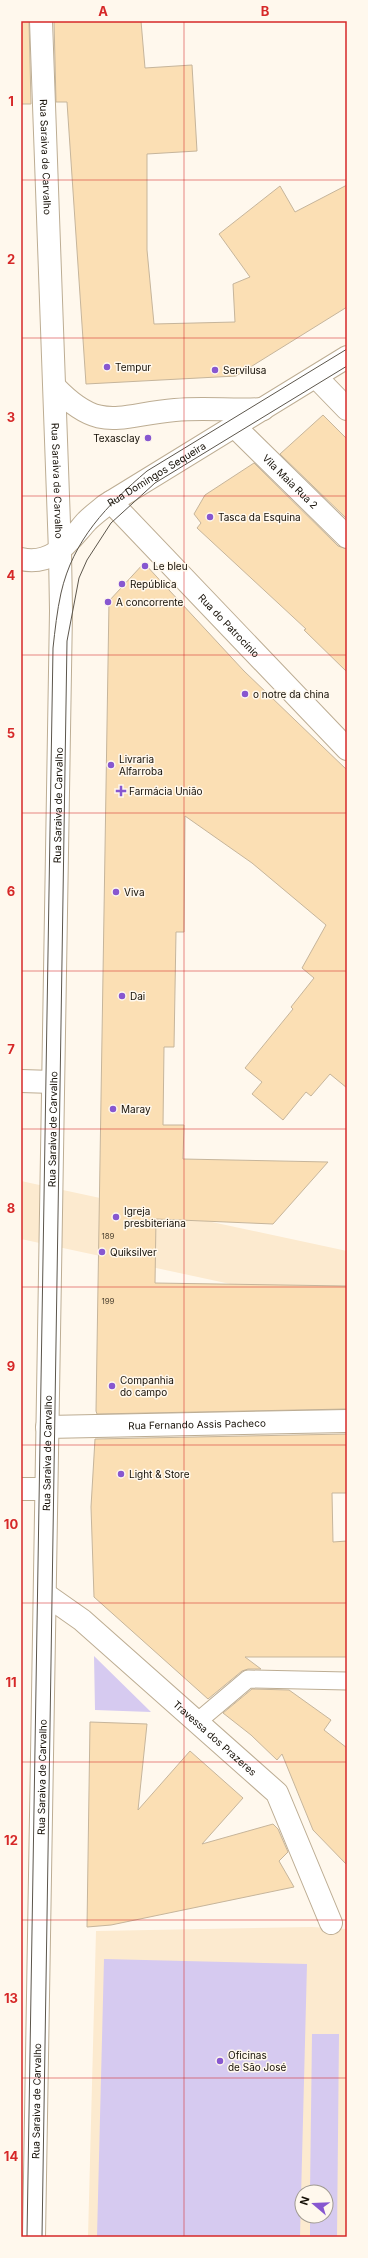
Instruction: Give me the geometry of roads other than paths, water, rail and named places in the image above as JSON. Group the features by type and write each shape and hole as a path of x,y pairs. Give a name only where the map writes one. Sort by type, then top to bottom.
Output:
{"street":[{"name":"Rua Saraiva de Carvalho","path":"34,2237 28,2149 45,1594 61,611 55,387 41,21"},
{"name":"Rua Domingos Sequeira","path":"60,552 89,519 111,502 347,357"},
{"path":"316,377 347,409"},
{"name":"Rua Domingos Sequeira","path":"55,387 70,403 85,413 117,419 175,410 263,408"},
{"name":"Vila Maia Rua 2","path":"234,426 347,537"},
{"name":"Rua do Patrocínio","path":"111,502 347,749"},
{"path":"21,559 39,560 60,552"},
{"path":"21,1081 53,1082"},
{"name":"Rua Fernando Assis Pacheco","path":"47,1427 347,1421"},
{"path":"21,1489 46,1489"},
{"name":"Travessa dos Prazeres","path":"45,1594 82,1620 277,1793 331,1923"}],"lane":[{"path":"197,1722 248,1678 347,1680"}],"tram line":[{"path":"27,2237 53,648 58,607 66,574 83,540 105,511 132,484 147,471 347,349"},
{"path":"42,2237 67,641 79,578 87,560 111,523 155,483 347,366"}],"place":[{"name":"Tempur","path":"107,367"},
{"name":"Servilusa","path":"215,370"},
{"name":"Texasclay","path":"148,438"},
{"name":"Tasca da Esquina","path":"210,517"},
{"name":"Le bleu","path":"145,566"},
{"name":"República","path":"122,584"},
{"name":"A concorrente","path":"108,602"},
{"name":"o notre da china","path":"245,694"},
{"name":"Livraria Alfarroba","path":"111,765"},
{"name":"Farmácia União","path":"121,791"},
{"name":"Viva","path":"116,892"},
{"name":"Dai","path":"122,996"},
{"name":"Maray","path":"113,1109"},
{"name":"Igreja presbiteriana","path":"116,1217"},
{"name":"Quiksilver","path":"102,1252"},
{"name":"Companhia do campo","path":"112,1386"},
{"name":"Light & Store","path":"121,1474"},
{"name":"Oficinas de São José","path":"220,2061"}]}
